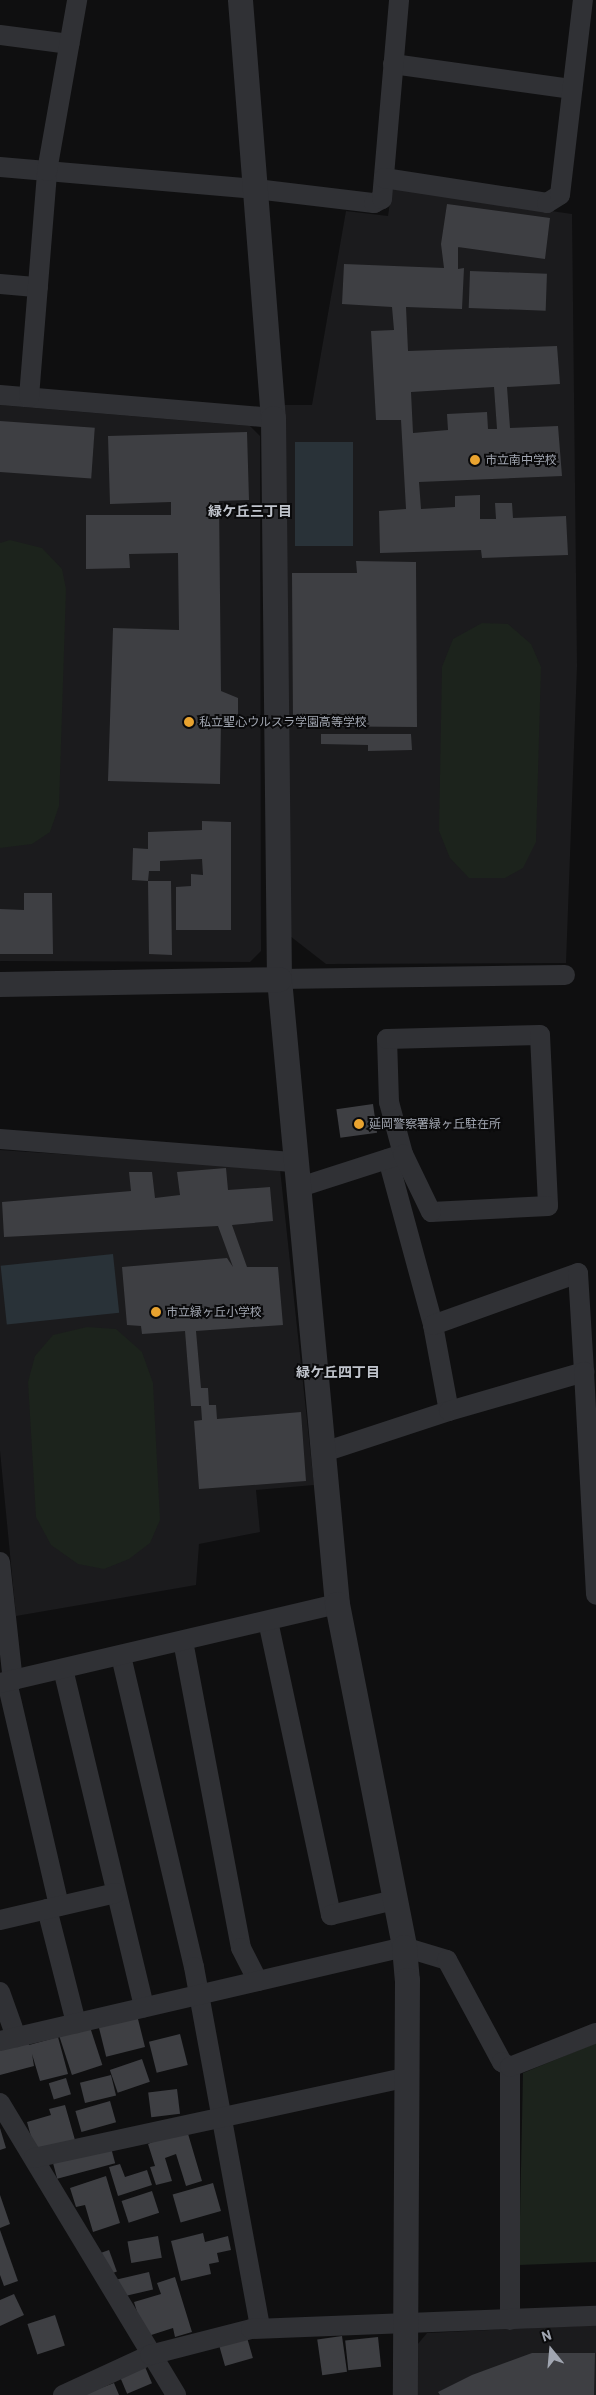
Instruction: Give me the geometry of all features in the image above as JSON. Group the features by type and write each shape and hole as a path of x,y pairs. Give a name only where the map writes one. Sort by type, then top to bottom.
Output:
{"street":[{"path":"29,397 47,171 77,0"},
{"path":"240,0 273,418 279,980 337,1604 404,1947 408,2077 405,2395"},
{"path":"0,167 256,189 374,203 382,199 399,0"},
{"path":"384,178 547,203 560,195 583,0"},
{"path":"0,35 69,44"},
{"path":"393,64 572,89"},
{"path":"0,284 38,287"},
{"path":"0,395 273,418"},
{"path":"0,984 566,975"},
{"path":"395,1157 431,1212 548,1206 540,1035 387,1039 389,1102 395,1157 433,1325 449,1411"},
{"path":"0,1139 295,1162"},
{"path":"297,1188 395,1157"},
{"path":"433,1325 578,1273 596,1595"},
{"path":"324,1452 449,1411 584,1372"},
{"path":"0,1562 7,1682 76,2023"},
{"path":"7,1682 337,1604"},
{"path":"268,1621 331,1915 394,1900"},
{"path":"183,1641 241,1948 258,1981"},
{"path":"121,1656 199,1994 260,2328"},
{"path":"63,1669 144,2007"},
{"path":"0,1920 116,1893"},
{"path":"0,1992 8,2039 404,1947 447,1960 502,2062 510,2067"},
{"path":"510,2067 596,2033"},
{"path":"510,2067 510,2320"},
{"path":"34,2158 408,2077"},
{"path":"0,2103 150,2355 176,2395"},
{"path":"63,2395 150,2355 260,2328 596,2316"}],"shaded area":[{"path":"392,188 572,214 577,666 566,963 326,964 290,936 285,405 312,405 346,211 388,216"},
{"path":"0,405 250,426 260,436 261,951 250,962 0,961"},
{"path":"295,442 353,442 353,546 295,546"},
{"path":"10,540 42,548 62,569 66,589 59,806 50,832 32,844 0,848 0,543"},
{"path":"482,623 508,624 531,644 541,667 536,842 523,868 505,878 469,878 450,858 439,831 442,667 453,639"},
{"path":"0,1150 280,1169 314,1485 256,1490 260,1532 199,1544 196,1585 16,1616 0,1451"},
{"path":"113,1254 119,1313 7,1324 1,1266"},
{"path":"87,1327 116,1329 142,1352 153,1383 160,1520 150,1543 129,1559 104,1569 78,1564 51,1545 36,1517 28,1382 35,1356 53,1335"},
{"path":"596,2043 596,2262 519,2265 523,2073"},
{"path":"596,2325 596,2395 417,2395 417,2345 427,2333"}],"building":[{"path":"447,204 550,218 545,259 458,247 458,269 464,268 462,309 406,307 408,351 557,346 560,384 507,387 510,428 558,426 562,476 419,482 421,509 455,507 455,496 480,495 480,519 496,519 495,503 512,503 513,518 566,516 568,555 482,558 481,550 380,553 379,511 406,509 401,420 376,420 371,331 394,330 392,307 342,304 344,264 444,268 441,244","holes":["494,387 497,429 488,429 487,412 447,414 448,430 413,433 411,392"]},
{"path":"470,271 547,274 546,311 469,308"},
{"path":"0,421 95,428 91,479 0,472"},
{"path":"247,432 249,500 219,501 221,691 238,698 238,714 221,721 220,784 108,781 113,628 179,630 178,553 129,554 130,568 86,569 86,515 171,515 171,502 110,504 108,436"},
{"path":"356,561 416,562 417,727 293,726 292,573 357,573"},
{"path":"321,734 411,734 412,750 368,751 368,745 321,744"},
{"path":"202,821 231,822 231,930 176,930 176,887 191,886 191,874 203,875 202,859 160,861 160,871 149,871 148,881 132,880 133,848 148,849 148,832 202,830"},
{"path":"148,881 171,881 172,955 149,954"},
{"path":"24,893 52,893 53,954 0,954 0,909 24,910"},
{"path":"373,1104 377,1133 340,1138 336,1109"},
{"path":"226,1168 228,1190 270,1187 273,1221 232,1225 247,1267 278,1267 283,1325 196,1331 201,1388 208,1388 209,1405 216,1405 217,1419 301,1412 306,1481 199,1489 194,1421 202,1420 201,1406 191,1406 185,1331 142,1334 141,1326 127,1325 122,1267 227,1258 233,1267 218,1226 4,1237 2,1202 131,1191 129,1172 152,1172 155,1198 180,1195 177,1172"},
{"path":"137,2015 145,2047 106,2057 98,2025"},
{"path":"90,2027 102,2065 72,2075 60,2037"},
{"path":"180,2034 188,2065 157,2073 149,2042"},
{"path":"58,2037 68,2074 40,2081 32,2054 34,2066 0,2075 0,2047 28,2040 29,2045"},
{"path":"142,2059 150,2082 118,2093 110,2070"},
{"path":"111,2075 116,2095 85,2103 80,2083"},
{"path":"66,2078 71,2094 54,2100 49,2083"},
{"path":"177,2089 180,2114 151,2117 148,2093"},
{"path":"110,2101 116,2122 81,2132 75,2111"},
{"path":"65,2105 75,2140 35,2151 27,2122 51,2115 49,2109"},
{"path":"186,2127 202,2181 186,2186 176,2154 165,2158 172,2181 156,2185 150,2167 155,2166 148,2144"},
{"path":"0,2128 6,2148 0,2150"},
{"path":"110,2144 115,2163 57,2179 52,2160"},
{"path":"120,2164 125,2177 147,2170 152,2185 118,2196 109,2167"},
{"path":"106,2176 120,2223 93,2232 85,2205 76,2207 70,2188"},
{"path":"213,2183 221,2211 181,2222 173,2195"},
{"path":"152,2191 159,2213 129,2223 122,2201"},
{"path":"0,2195 10,2224 0,2228"},
{"path":"0,2230 18,2281 4,2286 0,2275"},
{"path":"203,2233 205,2242 228,2236 231,2250 217,2253 219,2262 209,2264 211,2274 181,2281 171,2241"},
{"path":"158,2236 162,2258 131,2263 127,2241"},
{"path":"109,2250 117,2272 108,2275 101,2253"},
{"path":"149,2272 153,2290 121,2297 117,2279"},
{"path":"175,2277 192,2332 175,2337 173,2328 145,2337 134,2302 161,2294 157,2283"},
{"path":"14,2294 24,2315 0,2326 0,2300"},
{"path":"55,2315 65,2345 37,2354 27,2324"},
{"path":"246,2334 253,2358 225,2366 218,2342"},
{"path":"342,2336 347,2372 322,2375 317,2339"},
{"path":"378,2337 381,2367 348,2370 345,2340"},
{"path":"532,2353 595,2353 594,2395 440,2395 438,2392 472,2375"},
{"path":"143,2362 152,2383 127,2394 118,2373"},
{"path":"114,2383 119,2395 82,2395"}],"place":[{"name":"市立南中学校","path":"475,460"},
{"name":"私立聖心ウルスラ学園高等学校","path":"189,722"},
{"name":"延岡警察署緑ヶ丘駐在所","path":"359,1124"},
{"name":"市立緑ヶ丘小学校","path":"156,1312"}],"district":[{"name":"緑ケ丘三丁目","path":"250,511"},
{"name":"緑ケ丘四丁目","path":"338,1372"}]}
